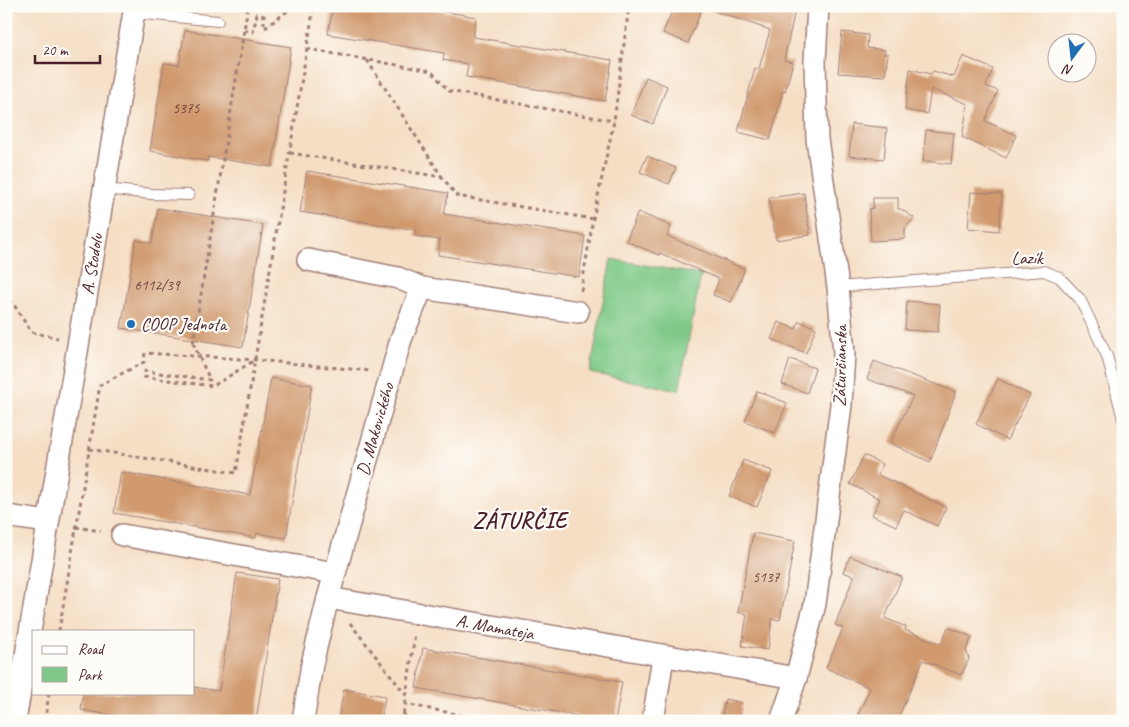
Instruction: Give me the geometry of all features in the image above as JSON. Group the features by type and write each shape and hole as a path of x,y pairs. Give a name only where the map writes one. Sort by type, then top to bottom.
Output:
{"street":[{"name":"Záturčianska","path":"780,721 796,678 815,604 841,405 844,353 838,287 817,138 815,61 818,6"},
{"name":"A. Stodolu","path":"15,721 134,10"},
{"path":"308,260 398,278 422,288 578,312"},
{"name":"D. Makovického","path":"302,721 312,664 328,598 401,339 422,288"},
{"path":"6,516 48,522"},
{"path":"122,535 335,573"},
{"name":"A. Mamateja","path":"328,598 663,657 796,678"},
{"path":"653,721 663,657"}],"lane":[{"path":"134,10 218,21"},
{"path":"104,189 152,194 190,195"},
{"name":"Lazík","path":"838,287 1044,271 1058,277 1080,299 1107,356 1123,419"}],"path":[{"path":"248,6 193,341 210,380 145,371 144,377 213,386 256,360"},
{"path":"244,30 253,32 257,14 264,16 264,29 294,6"},
{"path":"89,449 236,473 314,6"},
{"path":"578,312 592,219 614,121 629,6"},
{"path":"307,49 430,71 449,91 614,121"},
{"path":"367,59 442,177 457,196 592,219"},
{"path":"290,153 442,177"},
{"path":"6,292 31,332 59,338"},
{"path":"59,630 100,385 144,362 145,353 256,360 391,373"},
{"path":"76,527 122,535"},
{"path":"344,630 350,624 358,622"},
{"path":"350,624 406,695"},
{"path":"402,721 416,628"},
{"path":"45,721 49,694"},
{"path":"405,704 491,721"},
{"path":"403,713 408,721"}],"green space":[{"path":"611,259 701,275 679,390 590,373"}],"building":[{"path":"333,6 414,6 476,17 473,37 612,60 605,101 466,77 468,64 443,60 444,53 328,34"},
{"path":"674,6 703,6 688,43 663,33"},
{"path":"709,6 796,6 784,60 793,62 770,140 738,132 755,68 759,69 770,30 709,9"},
{"path":"185,30 291,47 272,167 208,157 207,161 150,151 164,63 179,65"},
{"path":"842,32 868,35 867,48 885,50 884,54 888,54 885,76 838,73"},
{"path":"963,56 993,69 986,86 998,91 985,121 1016,135 1006,158 962,137 968,104 931,89 927,114 905,110 910,69 931,74 933,71 954,77"},
{"path":"646,77 667,86 653,124 631,115"},
{"path":"852,124 887,128 884,159 849,156"},
{"path":"926,130 954,133 951,164 923,161"},
{"path":"647,156 676,168 669,184 640,172"},
{"path":"307,171 448,193 444,214 585,236 579,277 438,255 440,240 415,236 416,230 300,212"},
{"path":"971,192 1002,194 999,231 968,228"},
{"path":"804,193 810,235 776,240 769,198"},
{"path":"873,198 898,198 898,209 914,218 905,228 905,239 871,241 869,209 873,208"},
{"path":"158,208 263,225 243,347 121,328 136,240 152,243"},
{"path":"638,212 671,226 667,236 745,269 731,302 713,295 719,279 660,253 659,255 626,241"},
{"path":"907,301 940,304 938,332 905,330"},
{"path":"799,321 816,328 806,353 771,339 778,322 796,329"},
{"path":"790,359 815,368 807,393 782,384"},
{"path":"874,361 956,392 930,462 890,443 913,396 867,379"},
{"path":"271,378 312,385 286,538 257,533 256,538 114,513 121,472 250,495"},
{"path":"998,379 1030,395 1007,440 976,424"},
{"path":"757,391 787,403 775,433 745,421"},
{"path":"864,455 882,464 878,475 946,507 937,526 904,510 896,526 872,515 880,499 850,484"},
{"path":"743,460 772,471 757,507 729,496"},
{"path":"753,533 795,541 780,620 772,619 768,650 742,646 747,614 738,612"},
{"path":"850,556 902,577 885,618 906,627 905,630 941,644 948,627 972,637 966,650 969,659 961,675 923,660 897,721 855,721 870,688 826,668 843,628 835,625 854,576 843,572"},
{"path":"237,573 278,579 256,721 147,721 81,710 83,694 195,694 195,687 219,691"},
{"path":"423,648 622,682 615,721 578,721 579,716 416,688"},
{"path":"344,689 385,696 381,721 338,721"},
{"path":"725,699 742,703 739,721 721,721"}],"place":[{"name":"COOP Jednota","path":"131,324"}],"district":[{"name":"ZÁTURČIE","path":"520,521"}]}
